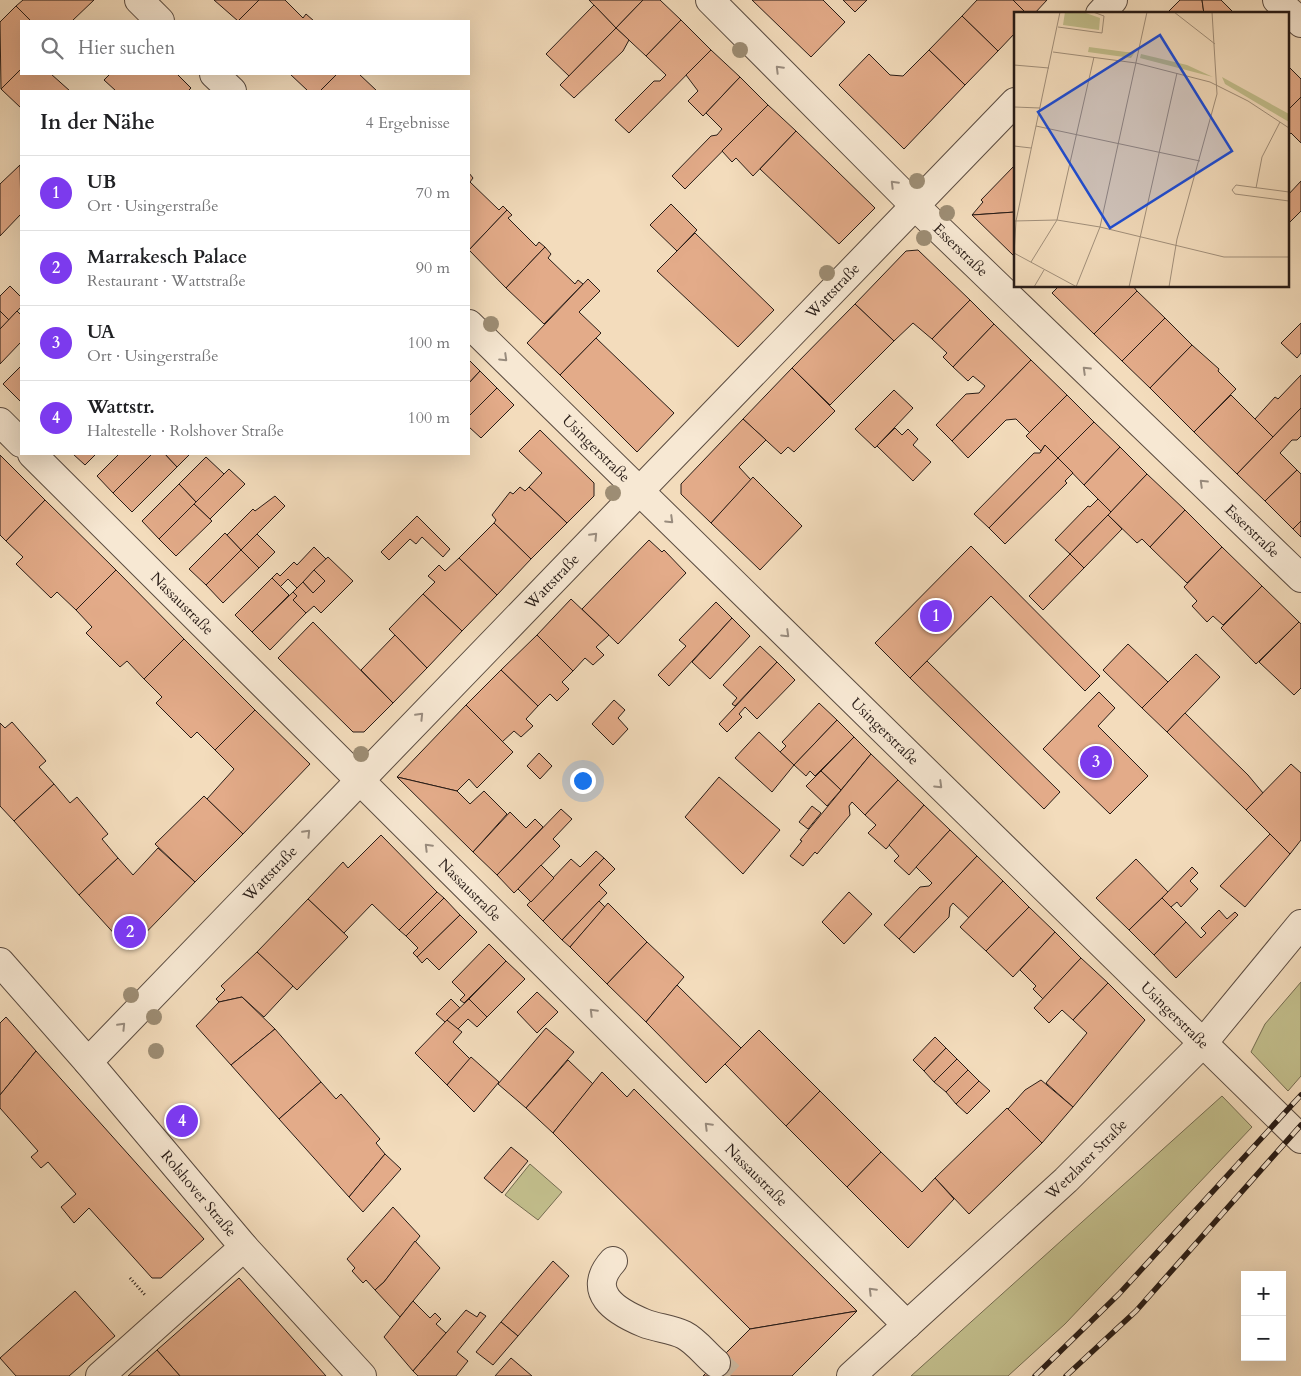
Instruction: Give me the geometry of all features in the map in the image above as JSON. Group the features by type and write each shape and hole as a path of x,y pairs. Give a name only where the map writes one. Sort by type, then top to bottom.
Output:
{"street":[{"path":"139,0 159,20"},
{"name":"Esserstraße","path":"710,0 915,206 1301,578"},
{"path":"1102,12 1113,0"},
{"path":"1276,0 1301,23"},
{"path":"215,75 231,90"},
{"name":"Wattstraße","path":"88,1062 1014,103"},
{"name":"Usingerstraße","path":"470,325 1301,1139"},
{"path":"0,422 20,442"},
{"name":"Nassaustraße","path":"33,455 907,1325"},
{"name":"Wetzlarer Straße","path":"851,1376 1066,1180 1202,1043 1301,924"},
{"name":"Rolshover Straße","path":"0,962 88,1062 244,1247 362,1376"},
{"path":"100,1376 244,1247"},
{"path":"613,1261 606,1268 601,1281 601,1291 610,1303 644,1323 684,1335 716,1363"}],"shaded area":[{"path":"1301,982 1301,1076 1288,1091 1251,1052 1265,1024"},
{"path":"1222,1096 1252,1127 1065,1324 1008,1376 911,1376"},
{"path":"530,1164 562,1192 538,1220 505,1195"}],"building":[{"path":"23,0 94,0 73,20 30,20 16,6"},
{"path":"214,0 259,0 237,20"},
{"path":"259,0 285,0 303,18 306,14 313,20 239,20"},
{"path":"589,0 643,0 616,28"},
{"path":"643,0 660,0 681,20 646,56 616,28"},
{"path":"752,0 823,0 845,22 811,57"},
{"path":"843,0 867,0 855,12"},
{"path":"977,0 1013,0 1025,12 1014,12 1014,34 998,51 962,16"},
{"path":"1013,0 1047,0 1036,12 1025,12"},
{"path":"1180,0 1202,0 1204,12 1168,12"},
{"path":"1202,0 1221,0 1233,12 1204,12"},
{"path":"594,5 616,28 569,76 546,54"},
{"path":"16,6 30,20 20,20 20,70 1,89 0,22"},
{"path":"962,16 998,51 965,85 929,50"},
{"path":"681,20 711,50 629,133 615,120 654,81 660,81 666,75 646,56"},
{"path":"616,28 629,40 623,51 574,98 560,85"},
{"path":"711,50 740,77 703,116 688,101 698,91 686,75"},
{"path":"929,50 965,85 904,149 839,85 869,54 890,75 903,76"},
{"path":"1288,66 1301,79 1301,97 1288,110"},
{"path":"20,70 20,75 52,75 69,90 20,90 20,107 1,89"},
{"path":"109,75 178,75 191,88 189,90 115,90 104,80"},
{"path":"291,75 336,75 321,90 307,90"},
{"path":"336,75 360,75 376,90 321,90"},
{"path":"740,77 768,105 685,189 672,176 711,136 717,135 722,129 706,113"},
{"path":"1301,97 1301,143 1291,133 1288,135 1288,110"},
{"path":"768,105 796,131 753,176 736,158 732,162 722,151"},
{"path":"796,131 875,208 839,244 760,169"},
{"path":"20,165 20,215 0,236 0,184"},
{"path":"1014,166 1014,212 972,215 983,202 981,200"},
{"path":"1301,181 1301,211 1288,224 1288,195"},
{"path":"470,182 499,210 503,206 507,210 470,249"},
{"path":"671,204 697,230 677,251 650,225"},
{"path":"507,210 512,215 508,218 536,246 539,242 545,247 506,288 470,249"},
{"path":"1014,212 1014,256 972,215"},
{"path":"695,233 774,310 738,347 657,271"},
{"path":"545,247 551,254 548,258 575,284 578,280 583,284 544,324 506,288"},
{"path":"918,250 970,300 932,339 913,323 894,341 855,304 906,251"},
{"path":"588,279 600,291 579,312 601,333 560,375 527,343"},
{"path":"10,286 20,296 20,308 9,320 0,311 0,296"},
{"path":"1057,288 1135,288 1137,291 1094,334 1052,293"},
{"path":"1137,291 1165,318 1122,361 1094,334"},
{"path":"970,300 994,324 953,367 943,357 947,353 932,339"},
{"path":"855,304 894,341 830,405 792,368"},
{"path":"0,311 9,320 0,329"},
{"path":"17,311 20,314 20,343 0,364 0,329"},
{"path":"1165,318 1192,345 1150,388 1122,361"},
{"path":"1301,323 1301,353 1297,358 1281,343"},
{"path":"994,324 1031,360 952,441 936,425 966,394 979,393 985,386 973,376 968,381 953,367"},
{"path":"596,338 674,413 637,452 560,375"},
{"path":"1192,345 1219,369 1218,371 1236,389 1194,432 1150,388"},
{"path":"1031,360 1067,395 1030,433 1016,419 1006,420 968,458 952,441"},
{"path":"470,361 480,371 470,382"},
{"path":"20,367 20,401 3,384"},
{"path":"792,368 835,411 794,452 788,447 781,454 743,419"},
{"path":"480,371 497,388 470,415 470,382"},
{"path":"1301,375 1301,408 1273,437 1255,419 1275,397 1278,399"},
{"path":"497,388 514,405 481,438 470,428 470,415"},
{"path":"894,390 913,408 875,448 855,429"},
{"path":"1067,395 1094,422 1058,458 1045,445 1041,451 1026,436"},
{"path":"1231,395 1273,437 1237,474 1194,432"},
{"path":"1301,408 1301,436 1297,440 1292,440 1280,453 1297,470 1265,501 1237,474"},
{"path":"743,419 766,440 739,467 751,480 711,523 681,494 681,484"},
{"path":"1094,422 1120,447 1084,485 1058,458"},
{"path":"895,428 902,435 908,429 918,439 913,445 931,462 913,481 877,446"},
{"path":"540,430 594,483 594,496 567,523 529,487 542,473 519,451"},
{"path":"1045,445 1058,458 989,528 974,514 1034,453 1040,453"},
{"path":"1120,447 1147,474 1111,512 1084,485"},
{"path":"0,455 45,500 6,541 0,535"},
{"path":"74,455 95,455 85,465"},
{"path":"118,455 151,455 113,493 97,476"},
{"path":"151,455 166,455 177,467 132,512 113,493"},
{"path":"166,455 189,455 177,467"},
{"path":"206,457 224,474 196,502 179,484"},
{"path":"1058,458 1073,473 1065,481 1067,483 1005,544 989,528"},
{"path":"229,469 245,484 210,519 194,504"},
{"path":"1297,470 1301,474 1301,521 1293,529 1265,501"},
{"path":"1147,474 1185,510 1150,547 1142,539 1137,543 1108,515"},
{"path":"753,477 802,526 760,570 711,523"},
{"path":"179,484 196,502 159,539 142,521"},
{"path":"520,487 525,491 529,487 567,523 531,559 494,523 496,520 492,515 510,492 513,494"},
{"path":"275,496 285,506 241,550 227,535 253,509 255,511"},
{"path":"1098,499 1111,512 1070,554 1055,540 1088,506 1090,507"},
{"path":"45,500 116,570 76,610 57,592 51,598 16,564 23,557 6,541"},
{"path":"194,504 212,521 176,556 159,539"},
{"path":"1185,510 1222,547 1187,583 1150,547"},
{"path":"1108,515 1122,529 1084,568 1070,554"},
{"path":"417,516 450,549 443,557 422,537 416,544 410,539 389,560 381,552"},
{"path":"1301,521 1301,537 1293,529"},
{"path":"494,523 531,559 497,595 459,558"},
{"path":"225,533 241,550 206,585 189,569"},
{"path":"257,534 275,552 259,568 241,550"},
{"path":"649,540 662,552 664,550 686,573 618,644 582,609"},
{"path":"971,546 1100,676 1085,691 991,596 910,678 875,643"},
{"path":"314,547 326,559 297,588 288,579 280,587 272,578 277,573 280,576 294,562 297,565"},
{"path":"1222,547 1262,586 1223,625 1213,616 1207,622 1192,606 1197,601 1184,587"},
{"path":"241,550 259,568 223,603 206,585"},
{"path":"1070,554 1084,568 1043,610 1029,596"},
{"path":"328,557 353,581 321,613 314,606 306,613 293,600 297,596 293,592 303,582 313,593 325,581 314,570"},
{"path":"459,558 497,595 462,631 423,594 435,582 428,576 439,565 445,571"},
{"path":"116,570 184,639 144,679 127,661 120,667 86,633 92,627 76,610"},
{"path":"314,570 325,581 313,593 303,582"},
{"path":"272,578 289,595 252,632 235,615"},
{"path":"1262,586 1299,622 1256,664 1221,628"},
{"path":"293,592 297,596 293,600 306,613 270,650 252,632"},
{"path":"423,594 462,631 427,668 389,629"},
{"path":"571,599 609,635 596,647 604,655 593,665 585,658 573,671 537,635"},
{"path":"716,602 732,618 669,686 658,675 686,646 679,640"},
{"path":"732,618 750,636 710,679 692,662"},
{"path":"313,622 393,703 364,732 353,732 278,658"},
{"path":"1299,622 1301,624 1301,688 1294,695 1259,662"},
{"path":"395,635 427,668 393,703 361,670"},
{"path":"537,635 573,671 562,682 569,689 557,701 550,694 538,706 501,670"},
{"path":"184,639 255,710 215,750 197,732 191,738 156,703 162,697 144,679"},
{"path":"1128,644 1168,682 1142,708 1103,670"},
{"path":"760,646 777,662 735,706 732,704 737,698 723,685"},
{"path":"1196,654 1220,677 1167,732 1142,708"},
{"path":"927,661 1060,792 1044,809 910,678"},
{"path":"777,662 795,680 757,719 745,707 739,714 742,717 727,732 719,724"},
{"path":"501,670 538,706 526,719 533,726 521,737 514,731 502,742 466,705"},
{"path":"1099,692 1115,708 1098,726 1148,776 1110,814 1043,749"},
{"path":"614,700 625,710 618,718 628,729 613,745 592,724"},
{"path":"819,703 837,720 794,765 780,752 786,746 782,742"},
{"path":"466,705 513,752 477,788 469,779 457,791 397,777"},
{"path":"255,710 310,764 243,834 207,799 234,769 215,750"},
{"path":"1185,713 1248,775 1263,793 1246,810 1167,732"},
{"path":"837,720 854,737 815,776 810,771 806,776 794,765"},
{"path":"12,722 46,761 39,767 54,784 14,821 0,806 0,723 5,728"},
{"path":"759,732 794,765 772,792 735,758"},
{"path":"854,737 871,754 841,790 821,771"},
{"path":"539,753 552,766 540,779 527,766"},
{"path":"871,754 898,780 865,815 852,802 849,806 850,815 817,854 815,852 803,866 790,856 802,841 800,840"},
{"path":"1291,764 1301,773 1301,840 1290,854 1246,810"},
{"path":"821,771 841,790 827,806 806,786"},
{"path":"397,777 457,791 470,804 484,791 507,814 473,852"},
{"path":"719,777 780,830 743,874 685,817"},
{"path":"898,780 924,805 886,849 868,833 876,825 865,815"},
{"path":"54,784 70,803 77,797 108,834 102,839 118,858 79,895 14,821"},
{"path":"204,796 243,834 195,882 155,844"},
{"path":"924,805 950,830 909,875 894,861 899,856 889,845"},
{"path":"812,806 821,813 808,829 799,822"},
{"path":"561,809 572,819 553,839 560,846 514,893 497,875"},
{"path":"510,812 526,828 535,819 543,827 497,875 473,852"},
{"path":"950,830 977,856 899,939 884,925 920,887 929,886 932,883 916,867"},
{"path":"1270,834 1290,854 1245,907 1220,886"},
{"path":"381,835 437,892 399,930 372,904 344,933 308,899 343,862 348,868"},
{"path":"158,848 195,882 129,950 79,895 118,858 133,875"},
{"path":"596,851 604,858 543,921 527,905 571,859 580,867"},
{"path":"977,856 1003,881 969,918 953,903 950,907 949,917 914,953 899,939"},
{"path":"604,858 615,869 599,885 607,893 562,940 543,921"},
{"path":"1136,859 1168,892 1129,930 1096,898"},
{"path":"541,865 554,878 531,902 518,889"},
{"path":"1192,867 1198,873 1190,881 1198,889 1181,907 1177,902 1171,907 1162,898"},
{"path":"1003,881 1029,907 986,951 960,927"},
{"path":"437,892 444,898 406,936 399,930"},
{"path":"849,892 872,914 844,944 822,922"},
{"path":"444,898 460,915 417,957 413,953 418,948 406,936"},
{"path":"1162,898 1186,922 1154,955 1129,930"},
{"path":"308,899 348,937 297,990 257,952"},
{"path":"599,901 605,907 570,947 562,940"},
{"path":"608,903 647,942 607,984 570,947"},
{"path":"1029,907 1055,932 1013,977 986,951"},
{"path":"1219,910 1227,919 1235,912 1238,915 1176,978 1154,955 1186,922 1201,938 1206,933 1201,928"},
{"path":"460,915 477,932 439,970 427,958 422,963 417,957"},
{"path":"1055,932 1081,958 1043,999 1033,989 1036,986 1020,970"},
{"path":"647,942 684,977 646,1022 607,984"},
{"path":"489,944 506,961 464,1003 460,1000 465,995 452,982"},
{"path":"257,952 293,986 264,1017 242,997 219,1002 216,999 225,990 221,986"},
{"path":"1081,958 1108,983 1073,1020 1062,1010 1049,1023 1034,1008"},
{"path":"506,961 525,979 487,1017 469,999"},
{"path":"1108,983 1145,1020 1073,1107 1046,1083 1087,1033 1073,1020"},
{"path":"677,985 741,1048 706,1083 646,1022"},
{"path":"537,992 558,1012 537,1033 517,1012"},
{"path":"242,997 275,1029 231,1065 196,1026 219,1002"},
{"path":"451,999 460,1008 445,1022 436,1014"},
{"path":"469,999 487,1017 477,1027 468,1019 457,1030 447,1020"},
{"path":"6,1017 36,1051 0,1095 0,1023"},
{"path":"447,1020 462,1032 453,1042 470,1059 447,1085 415,1053"},
{"path":"546,1028 574,1052 526,1108 498,1084"},
{"path":"275,1029 321,1082 279,1119 231,1065"},
{"path":"759,1030 820,1091 786,1126 725,1064"},
{"path":"935,1037 946,1048 924,1071 913,1060"},
{"path":"946,1048 957,1059 934,1082 924,1071"},
{"path":"36,1051 204,1239 161,1278 152,1278 89,1208 74,1223 61,1207 76,1194 48,1162 41,1168 31,1157 38,1151 0,1108 0,1095"},
{"path":"471,1057 499,1082 474,1112 447,1085"},
{"path":"957,1059 968,1070 946,1092 934,1082"},
{"path":"568,1060 593,1084 553,1133 526,1108"},
{"path":"968,1070 979,1081 956,1104 946,1092"},
{"path":"602,1072 627,1097 634,1089 857,1311 750,1329 553,1133"},
{"path":"1041,1080 1073,1107 1042,1143 1008,1109 1025,1090"},
{"path":"979,1081 990,1091 967,1114 956,1104"},
{"path":"321,1082 336,1099 341,1094 380,1139 376,1143 385,1154 349,1197 279,1119"},
{"path":"820,1091 881,1152 847,1187 786,1126"},
{"path":"1007,1108 1042,1143 969,1214 935,1178"},
{"path":"511,1147 528,1161 502,1193 484,1178"},
{"path":"881,1152 922,1192 935,1178 954,1199 908,1248 847,1187"},
{"path":"385,1154 401,1169 363,1212 349,1197"},
{"path":"393,1207 420,1236 384,1282 375,1290 366,1280 363,1283 352,1271 355,1268 347,1259"},
{"path":"415,1241 440,1268 400,1317 375,1290 384,1282"},
{"path":"553,1261 569,1276 518,1336 501,1322"},
{"path":"239,1278 326,1376 180,1376 157,1350"},
{"path":"75,1291 115,1336 69,1376 16,1376 0,1358"},
{"path":"413,1301 430,1318 435,1313 441,1319 436,1324 446,1333 413,1371 384,1337"},
{"path":"466,1310 477,1317 480,1312 486,1316 457,1352 468,1361 456,1376 418,1376 413,1371"},
{"path":"857,1311 792,1376 703,1376 750,1329"},
{"path":"501,1322 518,1336 493,1365 476,1352"},
{"path":"157,1350 180,1376 128,1376"},
{"path":"511,1358 532,1376 495,1376"}],"tunnel":[{"path":"716,1363 730,1376"}],"railway":[{"path":"1035,1376 1119,1294 1301,1095"},
{"path":"1066,1376 1136,1311 1301,1125"}],"place":[{"name":"UB","path":"936,616"},
{"name":"UA","path":"1096,762"},
{"name":"Marrakesch Palace","path":"130,932"},
{"name":"Wattstr.","path":"182,1121"}]}
